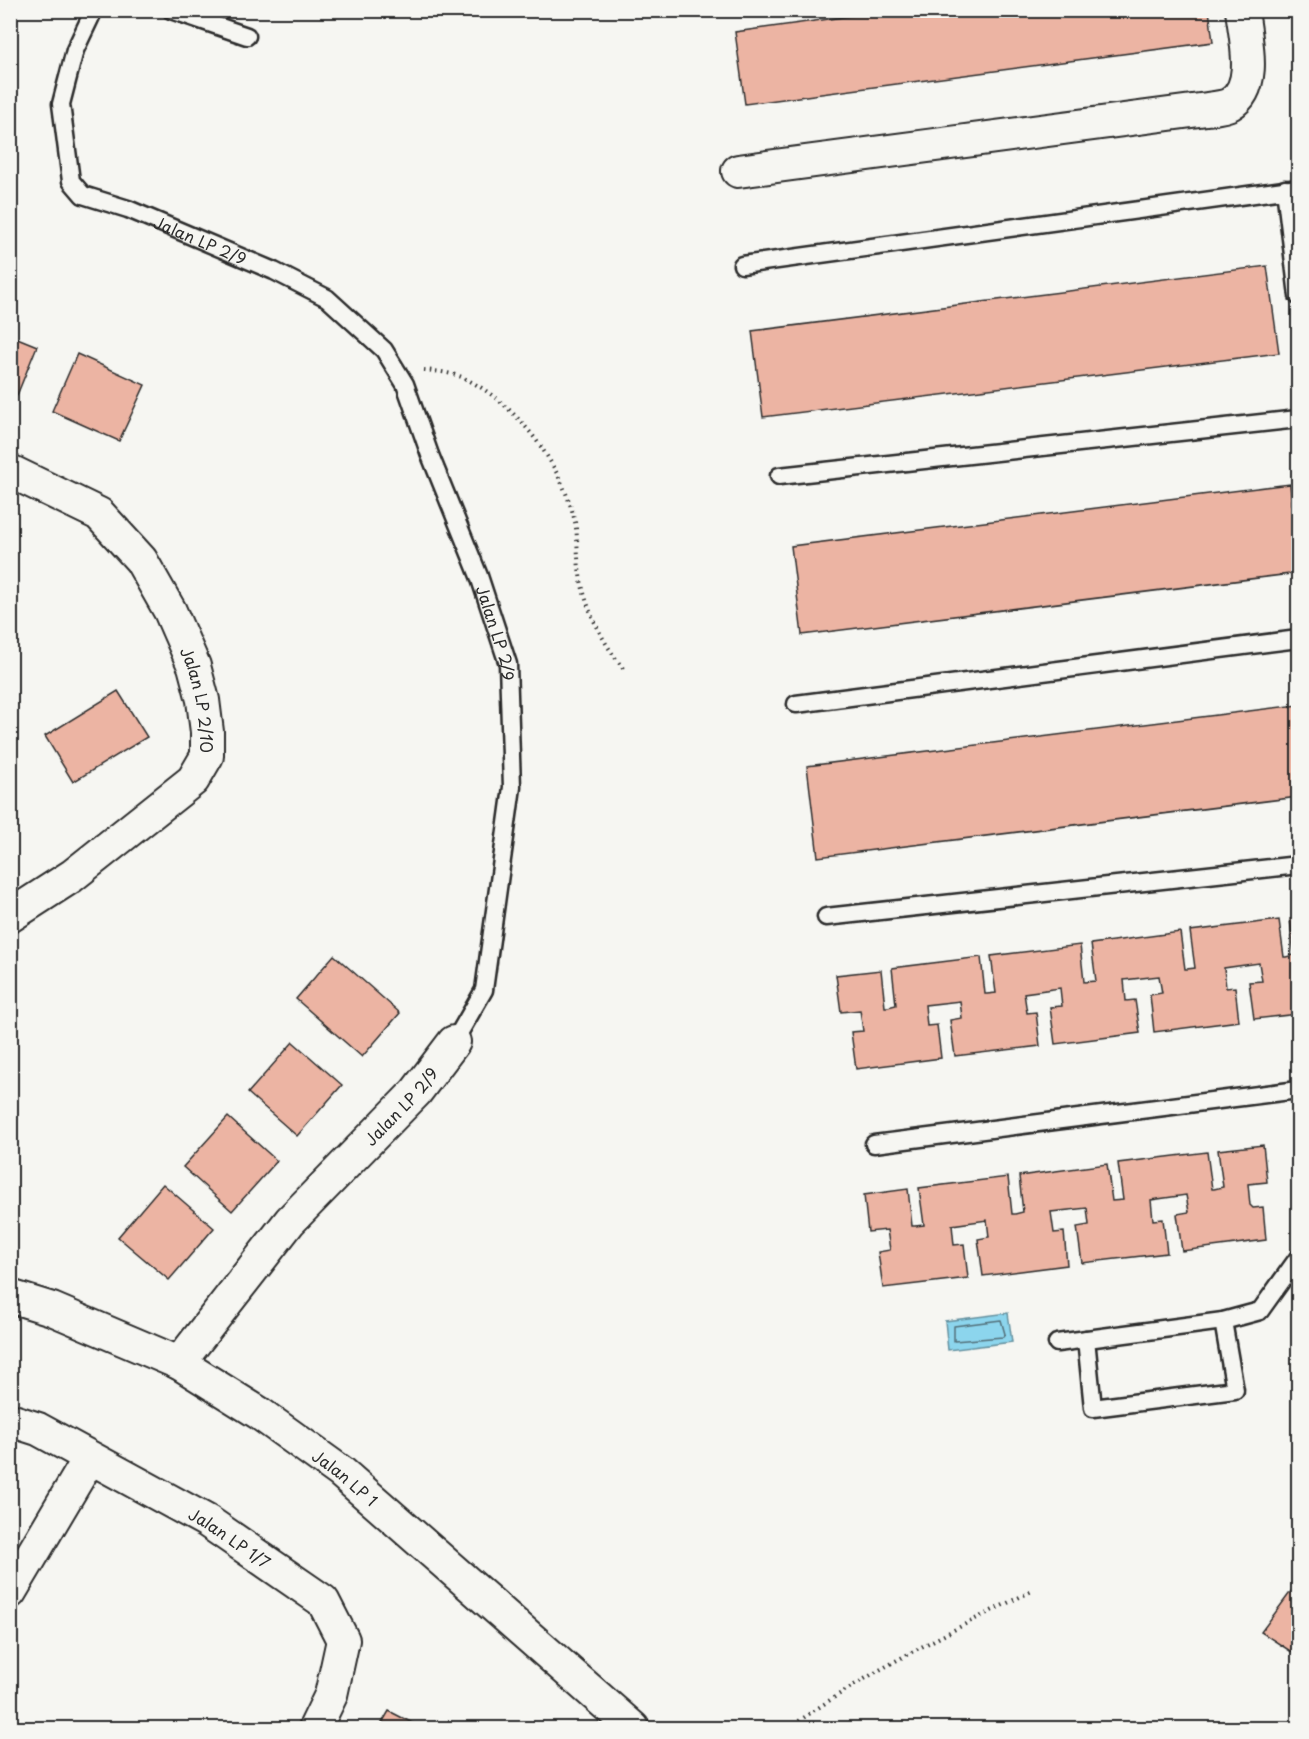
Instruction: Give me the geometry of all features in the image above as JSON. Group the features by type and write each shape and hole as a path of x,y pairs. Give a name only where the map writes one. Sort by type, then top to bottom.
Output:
{"street":[{"path":"738,171 1207,109 1230,104 1244,87 1248,66 1242,10"},
{"name":"Jalan LP 2/10","path":"10,471 99,514 141,560 170,611 194,666 203,700 207,732 207,756 193,780 72,876 10,916"},
{"name":"Jalan LP 2/9","path":"179,1363 290,1221 416,1092 454,1042"},
{"name":"Jalan LP 1","path":"10,1296 52,1309 179,1363 259,1413 341,1472 633,1728"},
{"name":"Jalan LP 1/7","path":"10,1420 38,1430 207,1521 323,1601 343,1640 331,1695 315,1728"},
{"path":"10,1592 89,1459"}],"lane":[{"name":"Jalan LP 2/9","path":"94,10 75,50 61,104 71,181 83,195 128,209 264,266 327,298 384,350 400,375 479,576 507,664 512,787 484,990 454,1042"},
{"path":"171,10 247,36"},
{"path":"742,265 1294,188 1299,296"},
{"path":"779,476 1299,419"},
{"path":"796,704 1299,639"},
{"path":"826,917 1299,865"},
{"path":"874,1144 1299,1090"},
{"path":"1057,1343 1222,1321 1260,1311 1299,1258"},
{"path":"1086,1339 1093,1408 1235,1390 1222,1321"}],"path":[{"path":"400,375 425,370 463,377 502,403 527,425 564,491 575,523 580,571 593,622 625,671"},
{"path":"789,1728 826,1701 898,1659 1032,1591"}],"water":[{"path":"1008,1313 1012,1342 948,1350 945,1321"}],"building":[{"path":"894,10 1209,10 1213,42 745,104 735,32"},
{"path":"1267,266 1279,353 763,417 752,331"},
{"path":"10,335 37,346 13,405 10,404"},
{"path":"77,354 145,385 119,441 52,411"},
{"path":"1290,484 1298,573 802,635 791,546"},
{"path":"118,691 147,737 73,782 45,736"},
{"path":"1298,705 1298,797 818,857 807,766"},
{"path":"1298,918 1298,1014 1254,1019 1249,982 1262,981 1259,963 1224,968 1226,988 1235,987 1239,1021 1154,1032 1150,995 1162,993 1159,976 1124,980 1126,1001 1135,1000 1140,1033 1055,1044 1050,1007 1062,1006 1060,988 1024,993 1027,1013 1036,1012 1040,1046 955,1056 950,1020 962,1018 960,1001 925,1005 927,1026 937,1025 941,1058 856,1069 851,1032 863,1031 860,1010 841,1012 836,975 881,970 885,1007 888,1007 896,1005 892,968 981,957 985,994 996,993 991,956 1080,945 1084,982 1096,981 1091,944 1180,932 1185,969 1195,968 1190,931 1279,920 1284,957 1286,957 1294,955 1290,919"},
{"path":"334,955 400,1013 362,1057 296,999"},
{"path":"293,1042 342,1085 297,1136 248,1093"},
{"path":"228,1117 277,1161 232,1211 183,1167"},
{"path":"1263,1145 1267,1182 1248,1184 1250,1205 1253,1208 1263,1207 1266,1240 1182,1251 1177,1214 1189,1212 1186,1195 1151,1200 1153,1220 1163,1219 1167,1253 1082,1263 1077,1227 1089,1225 1087,1208 1051,1212 1054,1233 1064,1232 1067,1265 983,1276 978,1239 989,1237 987,1220 952,1225 954,1245 964,1244 968,1278 883,1288 878,1252 890,1250 887,1230 868,1232 864,1195 908,1189 912,1226 924,1225 919,1188 1008,1177 1012,1214 1015,1214 1023,1212 1019,1176 1107,1164 1112,1201 1123,1200 1118,1163 1207,1152 1212,1189 1214,1189 1223,1187 1218,1150"},
{"path":"163,1184 214,1228 169,1280 118,1237"},
{"path":"1298,1582 1298,1656 1261,1632"},
{"path":"389,1711 422,1728 379,1728"}]}
